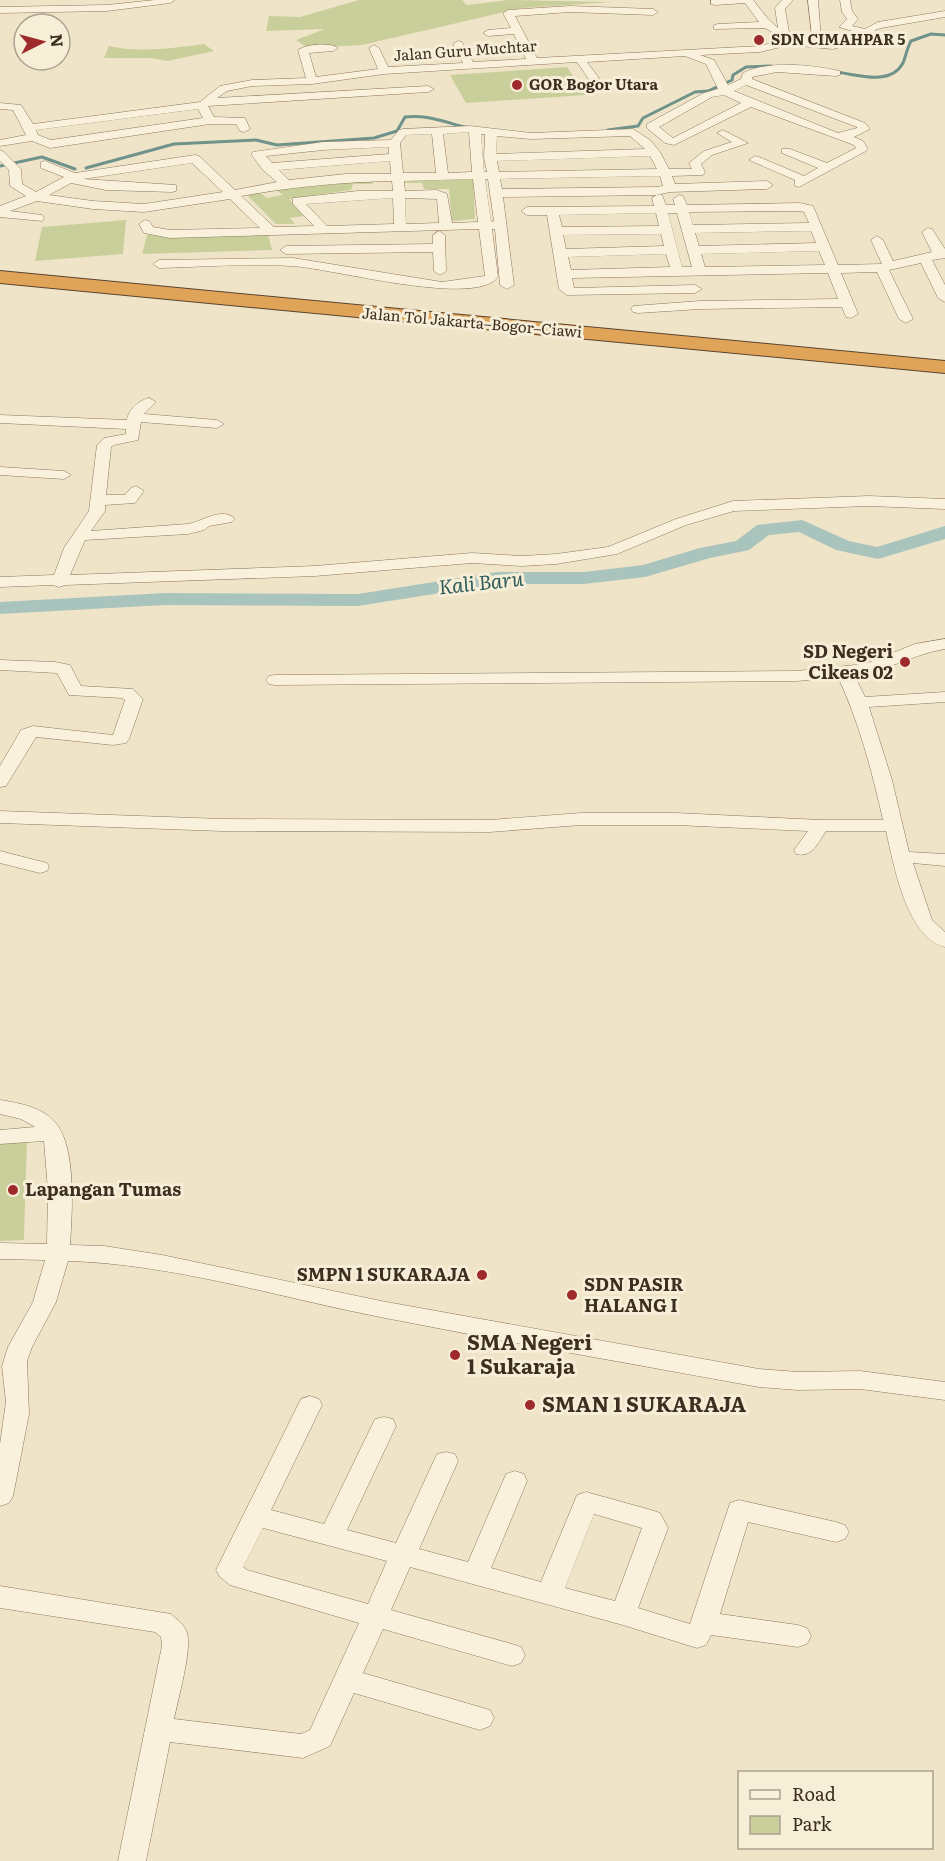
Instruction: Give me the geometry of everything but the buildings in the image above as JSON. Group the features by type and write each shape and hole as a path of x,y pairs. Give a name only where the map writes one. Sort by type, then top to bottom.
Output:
{"highway":[{"name":"Jalan Tol Jakarta–Bogor–Ciawi","path":"0,277 945,378"},
{"name":"Jalan Tol Jakarta–Bogor–Ciawi","path":"0,289 618,343 945,368"}],"street":[{"path":"0,10 70,13 111,4 153,4 170,0"},
{"path":"766,25 726,18 715,2 748,0 766,25 784,39 833,36"},
{"path":"784,39 780,8 788,0"},
{"path":"813,0 817,36"},
{"path":"845,0 847,12 853,20 844,27 870,33"},
{"path":"533,62 508,13 570,9 653,12"},
{"name":"Jalan Guru Muchtar","path":"0,143 31,132 116,115 205,104 208,99 224,88 272,82 312,81 384,71 681,52 760,50 784,39 833,46 860,39 870,33 871,28 878,25 945,14"},
{"path":"718,27 726,18"},
{"path":"488,33 517,31"},
{"path":"458,44 470,66"},
{"path":"312,81 303,50 333,48"},
{"path":"374,48 384,71"},
{"path":"681,52 710,62 723,86 750,103 859,143 862,149 801,182 755,160"},
{"path":"579,58 601,89"},
{"path":"746,81 747,75 752,72 776,69 836,73"},
{"path":"776,69 805,87 787,97"},
{"path":"750,103 674,142 652,129 653,123 723,86 746,81 864,128 843,137"},
{"path":"210,121 205,104 428,89"},
{"path":"0,106 17,107 31,132 50,144 210,121 241,120 244,129"},
{"path":"760,121 776,113"},
{"path":"116,115 129,131"},
{"path":"437,130 442,175"},
{"path":"286,184 257,156 259,153 396,139 437,130 475,130 531,136 629,132 636,134 654,152 673,187 693,250 689,271"},
{"path":"170,234 164,260 317,264 442,286 482,283 492,277 478,175 475,130"},
{"path":"491,132 490,158 507,285"},
{"path":"717,176 705,178 703,165 708,153 742,143 723,133"},
{"path":"530,157 531,136"},
{"path":"396,139 395,157 400,227"},
{"path":"786,151 828,168"},
{"path":"490,158 654,152"},
{"path":"576,155 585,192"},
{"path":"267,167 395,157"},
{"path":"0,211 36,197 70,178 153,164 197,160 275,231 280,250"},
{"path":"8,161 16,186 36,197 196,212 235,195 286,184 397,176 665,173 703,165"},
{"path":"153,164 196,212 219,233 219,256"},
{"path":"45,165 70,178 106,186 171,184"},
{"path":"121,180 171,184"},
{"path":"496,193 656,191 673,187 767,185"},
{"path":"656,191 670,250 689,271 700,305"},
{"path":"145,224 148,230 153,232 170,234 324,230 399,194 442,195 440,266 376,249"},
{"path":"324,230 312,216 315,199 400,227 442,236"},
{"path":"527,211 800,207 809,209 849,308 700,305 638,309"},
{"path":"0,211 38,218"},
{"path":"552,211 565,273 566,289 572,292 695,289"},
{"path":"270,262 280,250 376,249 484,226 500,225"},
{"path":"688,229 816,227"},
{"path":"556,231 665,230"},
{"path":"565,273 885,267 942,254 928,232"},
{"path":"877,240 906,319"},
{"path":"693,250 824,247"},
{"path":"560,253 670,250"},
{"path":"925,258 945,298"},
{"path":"59,582 72,548 96,515 104,445 109,441 133,437 137,411 149,402"},
{"path":"0,419 135,421 163,418 173,422 217,424"},
{"path":"0,471 64,475"},
{"path":"99,500 130,500 136,491"},
{"path":"0,582 59,582 315,572 472,558 522,561 556,559 612,551 681,522 733,506 869,501 945,504"},
{"path":"81,536 188,529 195,528 204,522 227,519"},
{"path":"275,680 747,678 868,669 921,648 945,644"},
{"path":"0,666 25,665 64,669 75,691 127,693 134,699 120,739 33,731 21,741 6,763 0,782"},
{"path":"844,672 859,703 883,780 901,857 922,920 928,929 945,941"},
{"path":"859,703 945,697"},
{"path":"0,817 234,825 490,826 581,819 676,819 821,826 894,825"},
{"path":"803,850 821,826"},
{"path":"0,857 40,867"},
{"path":"901,857 945,860"},
{"path":"0,1107 27,1114 43,1122 56,1141 58,1166 58,1251 42,1309 22,1340 14,1362 14,1383 18,1400 13,1441 0,1496"},
{"path":"0,1137 52,1133"},
{"path":"0,1251 104,1254 162,1263 381,1309 759,1378 798,1381 860,1380 945,1391"},
{"path":"310,1405 229,1570 239,1578 512,1655"},
{"path":"331,1536 384,1426"},
{"path":"160,1729 303,1746 320,1738 446,1461"},
{"path":"477,1574 515,1481"},
{"path":"549,1594 586,1502 651,1520 655,1528 623,1614"},
{"path":"256,1516 623,1614 697,1637 704,1623 739,1510 836,1532"},
{"path":"0,1597 162,1622 174,1633 175,1646 160,1729 132,1861"},
{"path":"704,1623 798,1636"},
{"path":"345,1679 480,1718"}],"green space":[{"path":"359,0 462,0 467,5 508,0 612,2 522,8 362,45 308,48 296,40 325,29 266,31 269,16 300,17"},
{"path":"204,44 214,51 168,61 150,58 104,58 109,46 144,49"},
{"name":"GOR Bogor Utara","path":"567,67 586,95 466,103 450,75"},
{"path":"473,177 475,219 452,221 449,189 424,189 422,183 405,183 405,178"},
{"path":"372,178 373,184 353,184 351,190 289,199 304,216 290,218 295,224 276,224 246,194 259,192 267,198 283,195 274,188"},
{"path":"126,220 123,254 35,261 42,227"},
{"path":"268,234 272,250 142,254 147,235"},
{"name":"Lapangan Tumas","path":"27,1139 24,1240 0,1241 0,1141"}],"waterway":[{"path":"836,72 872,77 890,75 903,63 911,41 931,34 945,35"},
{"path":"608,130 638,126 643,118 695,92 708,91 732,80 733,75 746,67 771,66"},
{"path":"86,168 174,144 256,140 277,145 374,138 397,131 405,117 413,116 468,128"},
{"path":"0,166 42,157 75,169"},
{"name":"Kali Baru","path":"0,608 165,599 358,600 497,578 584,578 645,571 707,552 742,546 764,529 802,526 843,546 878,553 945,532"}],"place":[{"name":"SDN CIMAHPAR 5","path":"759,40"},
{"name":"GOR Bogor Utara","path":"517,85"},
{"name":"SD Negeri Cikeas 02","path":"905,662"},
{"name":"Lapangan Tumas","path":"13,1190"},
{"name":"SMPN 1 SUKARAJA","path":"482,1275"},
{"name":"SDN PASIR HALANG I","path":"572,1295"},
{"name":"SMA Negeri 1 Sukaraja","path":"455,1355"},
{"name":"SMAN 1 SUKARAJA","path":"530,1405"}]}
